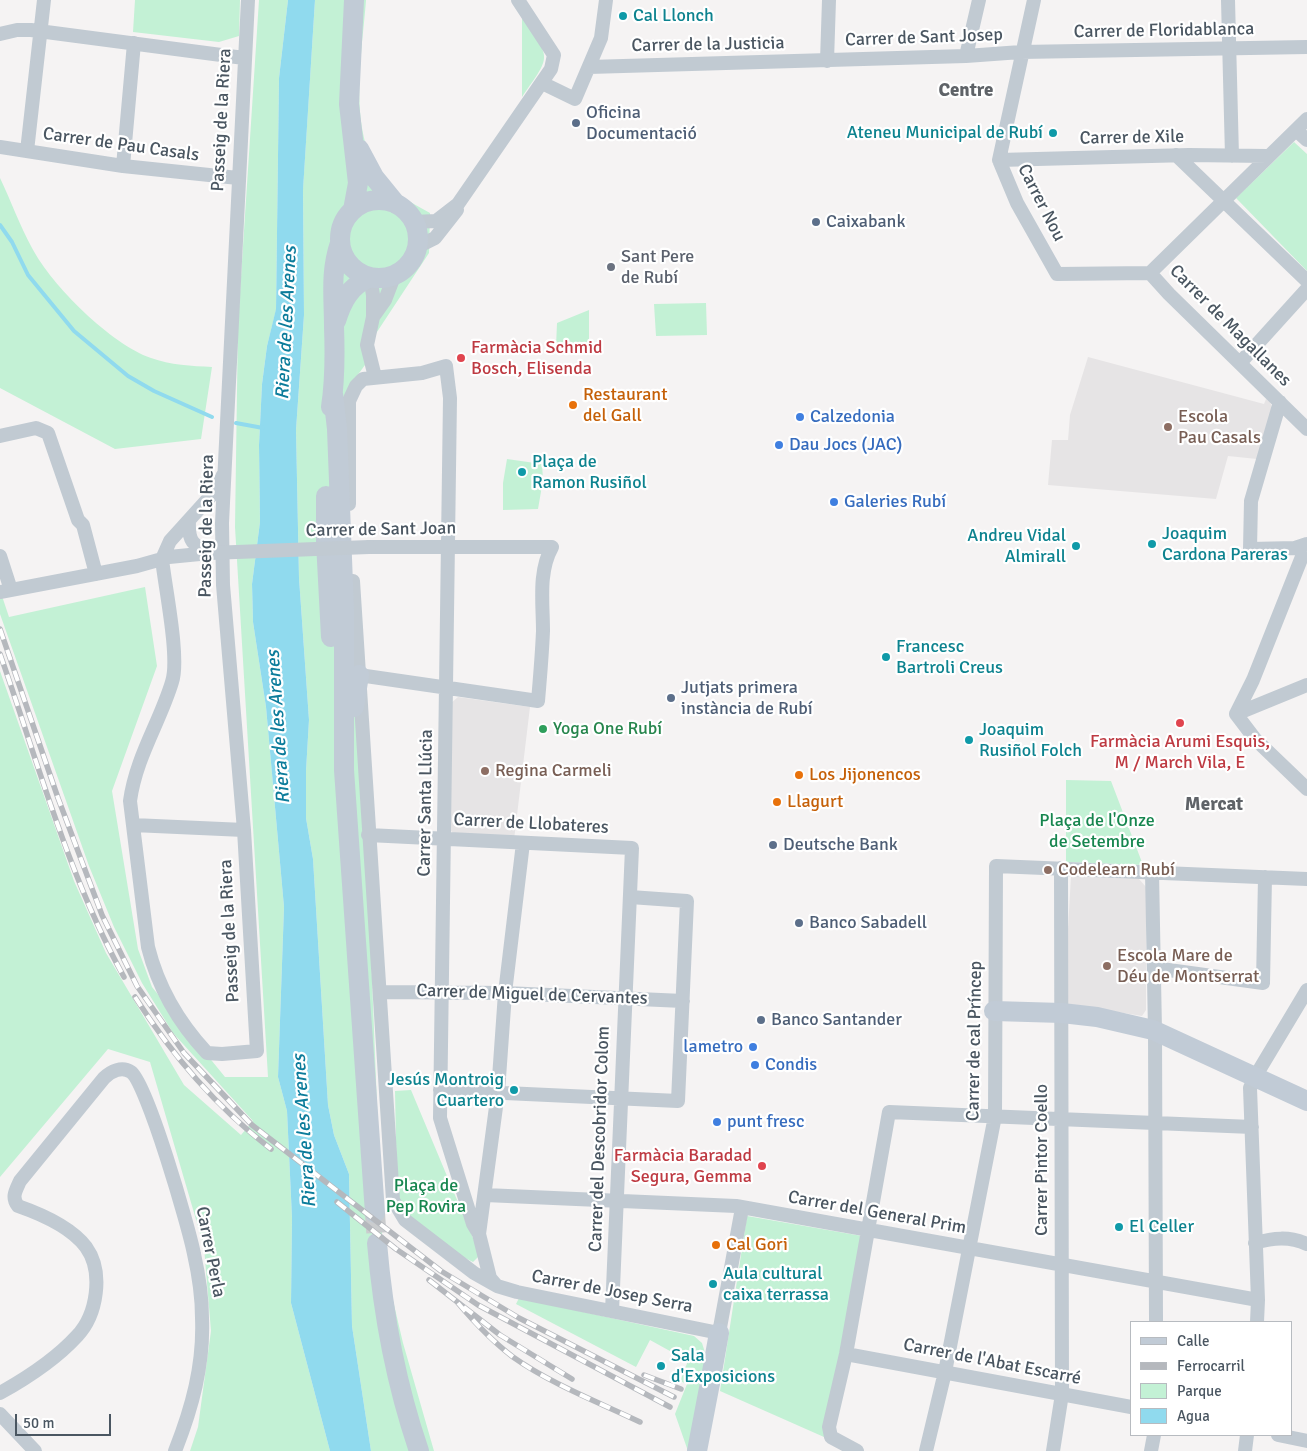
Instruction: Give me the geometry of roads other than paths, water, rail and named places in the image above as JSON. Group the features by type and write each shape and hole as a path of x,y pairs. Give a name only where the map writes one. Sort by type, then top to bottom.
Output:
{"main road":[{"path":"354,0 349,104 358,183 353,210 343,224 335,258 332,292 334,325 333,394 337,429 344,610 344,770 375,1213"},
{"path":"340,243 348,264 357,272 370,277 382,278 395,274 410,262 417,247 417,234 414,222 374,177 351,134"},
{"path":"353,210 373,201 385,201 396,204"},
{"path":"334,325 345,298 360,282 370,277"},
{"path":"351,869 356,809 354,708 359,675"},
{"path":"994,1011 1062,1013 1097,1017 1155,1031 1307,1101"},
{"path":"378,1244 390,1341 405,1406 419,1451"},
{"path":"697,1451 719,1333"}],"street":[{"path":"27,151 44,0"},
{"name":"Passeig de la Riera","path":"133,825 148,948 153,966 169,1001 179,1019 207,1053 222,1054 257,1051 244,830 223,585 222,523 248,0"},
{"path":"414,222 436,221 458,204 551,69 554,55 518,0"},
{"path":"542,83 575,99 600,38 606,0"},
{"path":"827,60 829,0"},
{"path":"966,56 979,0"},
{"name":"Carrer Nou","path":"1034,0 999,160 1017,203 1057,274"},
{"path":"1228,0 1232,156"},
{"path":"0,34 17,30 41,31 244,58"},
{"path":"123,166 134,43"},
{"name":"Carrer de Floridablanca","path":"1022,52 1307,47"},
{"name":"Carrer de Sant Josep","path":"827,60 966,56 1022,52"},
{"name":"Carrer de la Justicia","path":"588,67 827,60"},
{"path":"1150,273 1223,199 1307,119"},
{"path":"1296,130 1307,140"},
{"name":"Carrer de Pau Casals","path":"0,147 123,166 238,178"},
{"path":"1176,155 1307,282"},
{"name":"Carrer de Xile","path":"999,160 1176,155 1267,156"},
{"path":"417,247 435,238 442,232 457,212 458,204"},
{"name":"Carrer de Magallanes","path":"1057,274 1150,273 1169,294 1307,429"},
{"path":"373,317 385,300 395,274"},
{"path":"370,277 373,296 373,317 367,345 375,377 363,379 356,386 349,402 350,531 368,835 381,992 381,1032 393,1200 405,1220 477,1275 497,1286"},
{"path":"1240,363 1307,289"},
{"name":"Carrer Santa Llúcia","path":"375,377 422,373 446,366 450,398 440,992 440,1118 473,1224 478,1234 490,1278 497,1286"},
{"path":"1280,402 1251,501 1250,549 1295,548 1307,544"},
{"path":"0,436 36,428 48,433 78,520 83,525 96,574"},
{"path":"225,470 217,489 170,541 162,559 174,656 173,680 152,727 132,785 130,801 133,825 244,830"},
{"path":"189,521 189,534 195,545 210,553"},
{"path":"1236,714 1253,680 1307,544"},
{"name":"Carrer de Sant Joan","path":"6,591 162,559 210,553 370,547 552,547 547,556 543,578 543,632 538,701 446,686"},
{"path":"0,556 6,591"},
{"path":"359,675 446,686"},
{"path":"1236,714 1307,685"},
{"path":"1236,714 1255,739 1307,789"},
{"name":"Carrer de Llobateres","path":"368,835 632,848"},
{"path":"478,1234 498,1092 505,993 523,843"},
{"name":"Carrer del Descobridor Colom","path":"612,1311 632,848"},
{"name":"Carrer de cal Príncep","path":"926,1451 945,1372 995,1116 996,866 1061,868"},
{"path":"1061,868 1307,879"},
{"name":"Carrer Pintor Coello","path":"1053,1451 1062,1394 1061,868"},
{"path":"1152,872 1155,1031 1156,1321"},
{"path":"1154,968 1263,983 1265,877"},
{"path":"440,1090 620,1100 678,1101 687,901 630,897"},
{"path":"1257,1321 1258,1300 1250,1088 1307,990"},
{"name":"Carrer de Miguel de Cervantes","path":"381,992 505,993 683,1001"},
{"name":"Carrer Perla","path":"0,1393 26,1379 77,1336 92,1315 96,1290 94,1270 87,1248 74,1234 18,1206 14,1194 20,1181 104,1078 110,1072 126,1070 131,1072 140,1084 163,1146 184,1214 201,1290 201,1353 196,1388 188,1417 175,1451"},
{"path":"857,1451 831,1437 829,1428 846,1354 889,1112 1252,1127"},
{"name":"Carrer del General Prim","path":"485,1195 742,1208 869,1229 1258,1300"},
{"path":"719,1333 742,1208"},
{"path":"1255,1244 1275,1238 1299,1240 1307,1244"},
{"name":"Carrer de Josep Serra","path":"497,1286 719,1333"},
{"name":"Carrer de l'Abat Escarré","path":"846,1354 1130,1407"},
{"path":"0,1414 34,1451"},
{"path":"1151,1451 1154,1436"},
{"path":"1283,1436 1307,1441"}],"water":[{"name":"Riera de les Arenes","path":"288,0 315,0 303,190 304,315 296,430 299,578 309,720 306,818 313,859 328,1105 334,1135 349,1174 352,1326 371,1451 330,1451 291,1303 292,1218 287,1111 278,1077 284,907 266,707 253,622 252,584 260,522 259,445 262,384 267,346 276,309 279,78"}],"waterway":[{"path":"0,225 12,242 28,275 74,331 128,376 154,391 212,417"},
{"path":"236,423 263,428"}],"tunnel":[{"path":"375,1213 377,1243"}],"railway":[{"path":"0,629 58,798 102,915 137,986 184,1053 252,1125 441,1271 519,1318 674,1397"},
{"path":"0,654 70,859 104,939 124,977"},
{"path":"135,997 164,1040 196,1079 231,1115 271,1149"},
{"path":"337,1202 396,1249 478,1305 670,1407"},
{"path":"429,1280 500,1335 572,1379"},
{"path":"458,1303 491,1338 528,1367 575,1392 640,1422"},
{"path":"644,1375 681,1389"}],"place":[{"name":"Cal Llonch","path":"623,16"},
{"name":"Oficina Documentació","path":"576,123"},
{"name":"Ateneu Municipal de Rubí","path":"1053,133"},
{"name":"Caixabank","path":"816,222"},
{"name":"Sant Pere de Rubí","path":"611,267"},
{"name":"Farmàcia Schmid Bosch, Elisenda","path":"461,358"},
{"name":"Restaurant del Gall","path":"573,405"},
{"name":"Calzedonia","path":"800,417"},
{"name":"Escola Pau Casals","path":"1168,427"},
{"name":"Dau Jocs (JAC)","path":"779,445"},
{"name":"Plaça de Ramon Rusiñol","path":"522,472"},
{"name":"Galeries Rubí","path":"834,502"},
{"name":"Joaquim Cardona Pareras","path":"1152,544"},
{"name":"Andreu Vidal Almirall","path":"1076,546"},
{"name":"Francesc Bartroli Creus","path":"886,657"},
{"name":"Jutjats primera instància de Rubí","path":"671,698"},
{"name":"Farmàcia Arumi Esquis, M / March Vila, E","path":"1180,723"},
{"name":"Yoga One Rubí","path":"543,729"},
{"name":"Joaquim Rusiñol Folch","path":"969,740"},
{"name":"Regina Carmeli","path":"485,771"},
{"name":"Los Jijonencos","path":"799,775"},
{"name":"Llagurt","path":"777,802"},
{"name":"Deutsche Bank","path":"773,845"},
{"name":"Codelearn Rubí","path":"1048,870"},
{"name":"Banco Sabadell","path":"799,923"},
{"name":"Escola Mare de Déu de Montserrat","path":"1107,966"},
{"name":"Banco Santander","path":"761,1020"},
{"name":"lametro","path":"753,1047"},
{"name":"Condis","path":"755,1065"},
{"name":"Jesús Montroig Cuartero","path":"514,1090"},
{"name":"punt fresc","path":"717,1122"},
{"name":"Farmàcia Baradad Segura, Gemma","path":"762,1166"},
{"name":"El Celler","path":"1119,1227"},
{"name":"Cal Gori","path":"716,1245"},
{"name":"Aula cultural caixa terrassa","path":"713,1284"},
{"name":"Sala d'Exposicions","path":"661,1366"}],"district":[{"name":"Centre","path":"966,91"},
{"name":"Mercat","path":"1214,805"}],"park label":[{"name":"Plaça de l'Onze de Setembre","path":"1097,831"},
{"name":"Plaça de Pep Rovira","path":"426,1196"}]}
